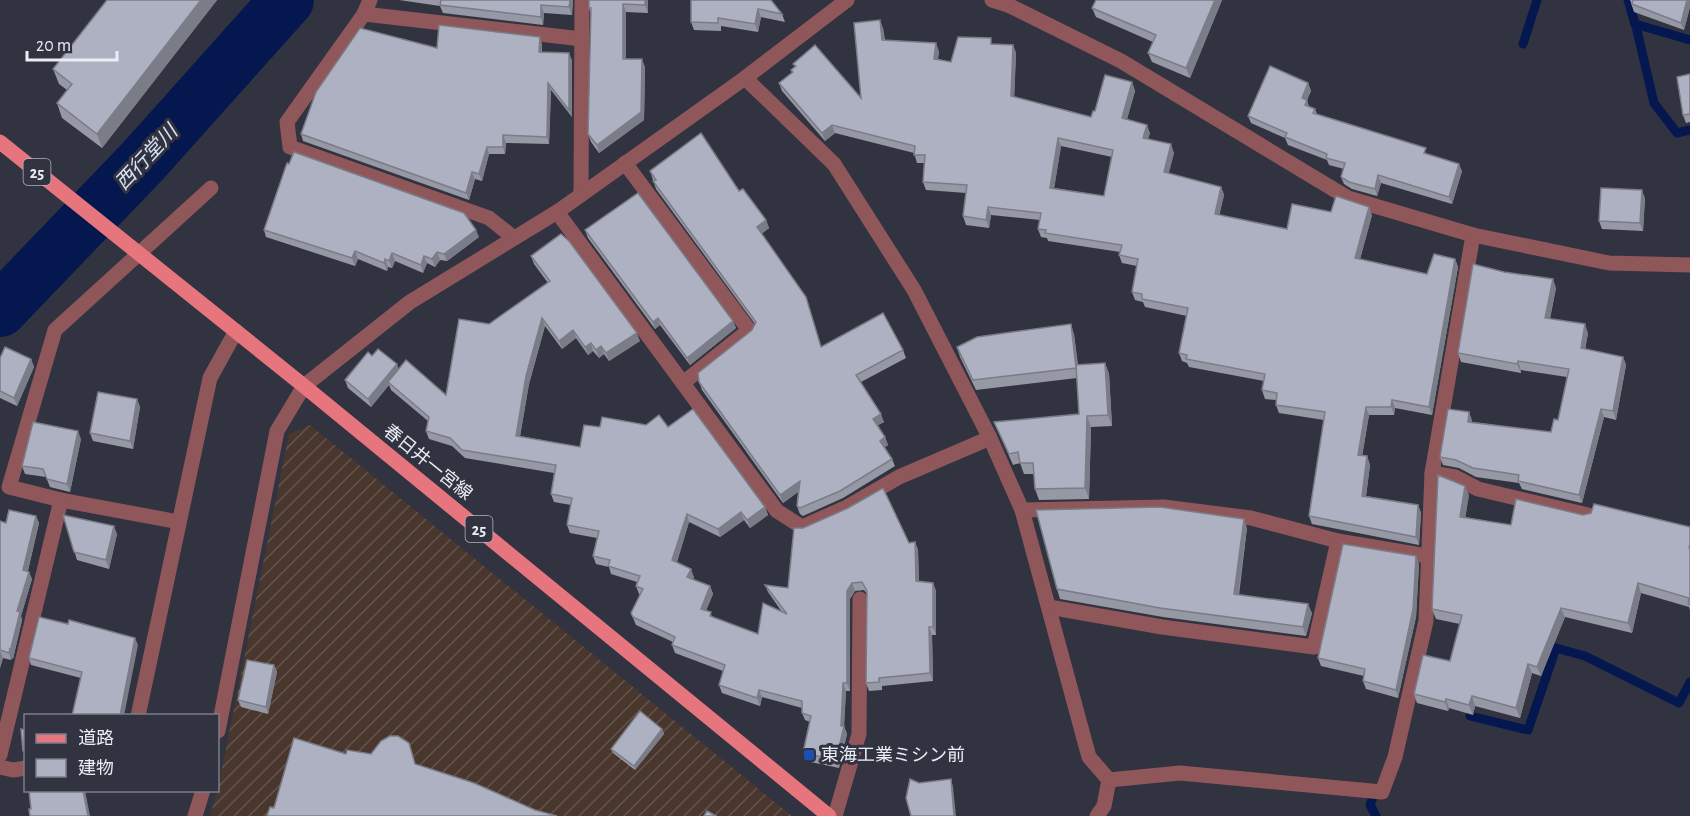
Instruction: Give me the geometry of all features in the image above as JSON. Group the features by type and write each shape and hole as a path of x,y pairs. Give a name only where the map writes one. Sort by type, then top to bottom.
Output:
{"main road":[{"name":"春日井一宮線","path":"0,142 304,386 829,816"}],"street":[{"path":"581,195 582,0"},
{"path":"219,726 277,431 304,386 410,302 557,212 745,78 847,0"},
{"path":"992,0 1008,5 1121,61 1348,198 1473,235 1609,263 1690,266"},
{"path":"514,238 489,218 290,147 287,122 367,7 582,39"},
{"path":"745,78 834,164 914,290 990,438 1022,510 1089,757 1109,780"},
{"path":"625,163 749,330 683,383"},
{"path":"179,522 5,490 55,330 133,250 211,188"},
{"path":"557,212 777,511 802,527 847,507 899,477 990,438"},
{"path":"1109,780 1180,773 1382,792 1395,757 1426,621 1432,473 1473,235"},
{"path":"138,714 210,378 236,331"},
{"path":"1432,473 1455,477 1478,489 1588,515"},
{"path":"0,755 61,500"},
{"path":"1022,510 1164,507 1251,518 1338,541 1427,556"},
{"path":"1049,607 1162,627 1314,647 1338,541"},
{"path":"836,816 859,734 860,599"},
{"path":"0,767 13,770 24,768"},
{"path":"1097,816 1104,807 1109,780"},
{"path":"195,816 202,792"}],"shaded area":[{"path":"310,425 792,816 210,816 217,792 219,792 289,434"}],"building":[{"path":"107,0 201,0 97,134 57,103 72,84 53,69"},
{"path":"441,0 570,0 569,7 541,5 541,17 440,5"},
{"path":"589,0 645,0 645,5 623,4 623,59 642,59 641,112 597,145 588,134 591,8 589,8"},
{"path":"691,0 771,0 782,14 758,9 755,24 718,18 718,23 691,22"},
{"path":"1096,0 1215,0 1186,68 1148,53 1156,35 1092,8"},
{"path":"1633,0 1687,0 1681,23 1632,4"},
{"path":"880,20 882,40 936,43 934,59 951,62 958,37 991,38 991,44 1013,45 1011,96 1091,117 1095,111 1105,75 1132,82 1122,118 1147,125 1143,138 1171,144 1164,172 1221,187 1215,214 1287,229 1292,204 1331,212 1336,196 1369,207 1355,258 1427,274 1434,254 1455,259 1429,407 1392,400 1391,407 1366,407 1358,455 1367,456 1362,496 1418,505 1416,537 1309,516 1325,412 1276,405 1277,393 1262,390 1265,374 1186,359 1187,355 1179,353 1188,308 1142,299 1142,294 1132,292 1138,259 1119,255 1122,245 1045,233 1046,230 1038,229 1041,213 988,207 986,220 963,216 967,185 923,182 925,155 914,155 915,146 832,125 822,133 779,83 793,72 791,70 796,66 793,64 815,45 861,98 854,23","holes":["1058,138 1113,150 1104,196 1050,188"]},
{"path":"439,25 540,37 539,52 569,53 569,110 548,83 547,137 503,135 503,147 487,147 479,174 472,172 466,193 301,134 316,92 360,28 437,48"},
{"path":"1270,66 1308,83 1302,98 1307,100 1305,105 1315,109 1313,113 1426,148 1424,153 1459,164 1449,197 1378,175 1375,189 1349,182 1341,177 1345,163 1326,158 1327,154 1285,137 1287,133 1248,116"},
{"path":"1690,74 1690,114 1683,115 1677,77"},
{"path":"701,133 739,191 743,189 766,220 757,227 806,297 821,347 883,313 903,350 856,375 881,414 873,419 885,437 880,441 892,459 840,491 800,508 797,506 800,481 780,495 699,382 698,373 752,330 756,322 653,181 656,180 650,171"},
{"path":"294,152 464,213 476,230 444,254 437,252 432,259 424,256 421,265 392,253 389,261 385,259 384,263 355,251 352,258 264,230 287,163 289,164"},
{"path":"1601,188 1642,190 1640,223 1599,221"},
{"path":"638,193 733,321 687,358 658,318 653,322 585,230"},
{"path":"561,234 569,241 637,333 606,353 601,346 596,350 591,343 585,347 573,330 559,341 542,318 526,376 516,436 580,447 584,425 600,427 602,417 646,425 659,415 668,427 693,409 765,507 747,520 741,512 718,529 687,514 672,560 691,569 687,577 710,586 701,609 711,612 710,616 758,634 763,603 787,614 765,585 788,588 794,528 803,528 848,508 883,488 909,543 915,542 916,581 933,583 933,627 929,627 930,673 879,678 879,682 866,683 867,591 862,582 852,583 847,591 847,683 843,683 841,726 844,726 836,760 803,753 811,716 802,713 802,701 759,690 757,698 719,685 725,665 672,645 675,637 633,617 631,613 643,589 636,586 640,576 608,566 610,560 593,556 599,531 567,525 572,498 551,494 556,465 462,450 450,438 426,431 429,417 388,382 406,360 446,395 459,319 489,324 550,281 531,256"},
{"path":"1473,264 1504,272 1553,279 1545,318 1585,324 1581,348 1623,357 1613,411 1601,409 1579,495 1518,481 1519,475 1473,468 1456,460 1440,457 1448,409 1469,412 1468,422 1551,432 1554,419 1558,420 1569,369 1518,361 1517,364 1458,353"},
{"path":"1071,324 1076,368 973,380 957,347 977,337"},
{"path":"5,347 31,359 14,398 0,391 0,358"},
{"path":"378,349 397,364 368,399 345,380 368,352 372,356"},
{"path":"1105,363 1108,415 1087,416 1085,488 1035,489 1033,463 1020,463 1018,452 1009,454 994,422 1079,414 1076,365"},
{"path":"98,392 137,399 130,441 90,433"},
{"path":"33,422 78,431 67,484 47,479 43,469 22,466"},
{"path":"1438,475 1465,486 1460,517 1511,525 1516,499 1583,515 1591,513 1594,504 1690,527 1690,605 1688,604 1689,598 1638,583 1628,623 1561,608 1537,667 1528,664 1516,708 1472,696 1469,705 1414,694 1423,655 1450,661 1462,615 1432,609"},
{"path":"1160,507 1244,519 1234,594 1308,604 1303,627 1160,608 1057,589 1036,510"},
{"path":"9,510 36,516 23,570 29,572 17,611 20,612 9,653 0,650 0,521 6,523"},
{"path":"63,515 114,526 106,560 74,552"},
{"path":"1343,544 1416,556 1413,609 1396,690 1363,681 1365,669 1318,658"},
{"path":"39,617 68,624 69,620 135,638 120,714 72,714 82,672 29,658"},
{"path":"247,660 274,665 266,707 238,700"},
{"path":"640,711 662,729 634,766 611,749"},
{"path":"21,729 24,730 23,751"},
{"path":"390,736 398,736 409,743 415,764 474,783 535,810 557,816 267,816 270,807 274,808 294,738 346,754 347,750 371,754 381,741"},
{"path":"910,779 919,783 951,779 954,816 911,816 906,798"},
{"path":"29,792 83,792 88,816 30,816 29,809 31,809"},
{"path":"707,811 716,816 704,816"}],"waterway":[{"name":"西行堂川","path":"0,310 143,161 287,0"},
{"path":"1523,44 1537,0"},
{"path":"1628,0 1635,24 1690,40"},
{"path":"1635,22 1654,103 1677,133 1690,130"},
{"path":"1470,716 1528,730 1556,648 1585,656 1679,703 1690,682"},
{"path":"1372,800 1370,805 1376,816"}],"place":[{"name":"東海工業ミシン前","path":"809,755"}]}
